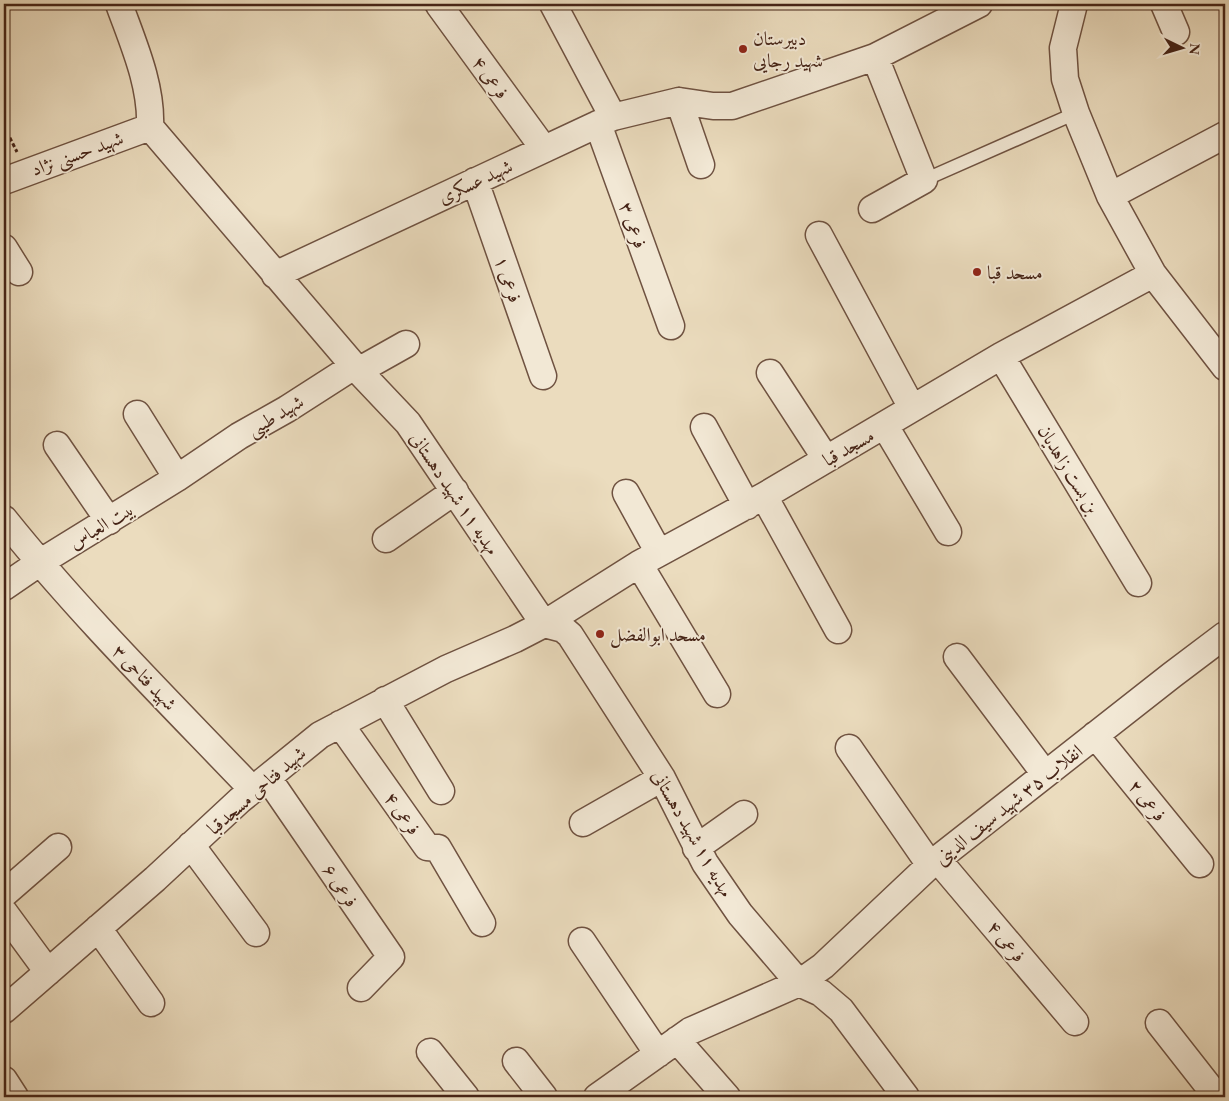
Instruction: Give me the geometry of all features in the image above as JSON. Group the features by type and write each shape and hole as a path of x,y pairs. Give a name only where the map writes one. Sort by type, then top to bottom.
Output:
{"street":[{"path":"119,4 147,89 151,108 150,127"},
{"path":"553,4 605,120"},
{"path":"700,165 679,101 713,106 732,106 875,57 979,4"},
{"path":"1074,4 1064,48 1064,79 1076,114 1110,196 1153,274 1225,367"},
{"path":"1164,4 1176,32"},
{"name":"فرعی ۴","path":"439,5 544,149"},
{"path":"872,209 924,180 875,57"},
{"name":"شهید عسکری","path":"275,275 605,120 679,101"},
{"name":"فرعی ۳","path":"605,120 670,326"},
{"name":"شهید حسنی نژاد","path":"4,181 150,127"},
{"name":"مهدیه ۱۱ شهید دهستانی","path":"150,127 356,368 408,423 544,624 563,629 570,635 662,778 705,863 740,914 799,983"},
{"path":"1110,196 1225,135"},
{"name":"فرعی ۱","path":"475,181 543,376"},
{"path":"819,234 912,408"},
{"path":"4,248 19,272"},
{"name":"مسجد قبا","path":"544,624 649,558 756,501 1001,356 1153,274"},
{"name":"شهید طیبی","path":"187,471 239,436 356,368 406,344"},
{"name":"بن بست زاهدیان","path":"1001,356 1138,583"},
{"path":"770,372 826,459"},
{"path":"137,414 187,471"},
{"path":"885,426 948,532"},
{"path":"704,427 756,501 838,630"},
{"path":"58,445 109,521"},
{"name":"بیت العباس","path":"4,587 39,563 187,471"},
{"path":"386,538 455,491"},
{"path":"626,493 649,558 718,694"},
{"name":"شهید فتاحی ۳","path":"4,519 77,606 260,784"},
{"name":"شهید فتاحی مسجدقبا","path":"4,1010 155,879 260,784 320,735 446,668 515,639 544,624"},
{"name":"انقلاب ۳۵ شهید سیف الدینی","path":"597,1097 690,1031 799,983 823,966 934,862 1225,635"},
{"path":"957,657 1045,774"},
{"path":"385,700 441,791"},
{"name":"فرعی ۴","path":"340,724 427,847 438,848 482,923"},
{"name":"فرعی ۲","path":"1095,735 1200,864"},
{"path":"849,748 934,862"},
{"path":"583,823 662,778"},
{"name":"فرعی ۶","path":"260,784 391,957 361,988"},
{"path":"696,848 744,814"},
{"path":"191,845 256,933"},
{"path":"4,894 58,847"},
{"name":"فرعی ۴","path":"934,862 1075,1022"},
{"path":"4,912 48,972"},
{"path":"98,928 151,1004"},
{"path":"582,941 668,1047 727,1097"},
{"path":"799,983 821,993 841,1010 906,1097"},
{"path":"1159,1023 1217,1097"},
{"path":"430,1052 466,1097"},
{"path":"516,1061 544,1097"},
{"path":"4,1080 16,1097"}],"lane":[{"path":"924,180 1076,114"}],"place":[{"name":"دبیرستان شهید رجایی","path":"743,49"},
{"name":"مسحد قبا","path":"977,272"},
{"name":"مسحد ابوالفضل","path":"600,634"}]}
